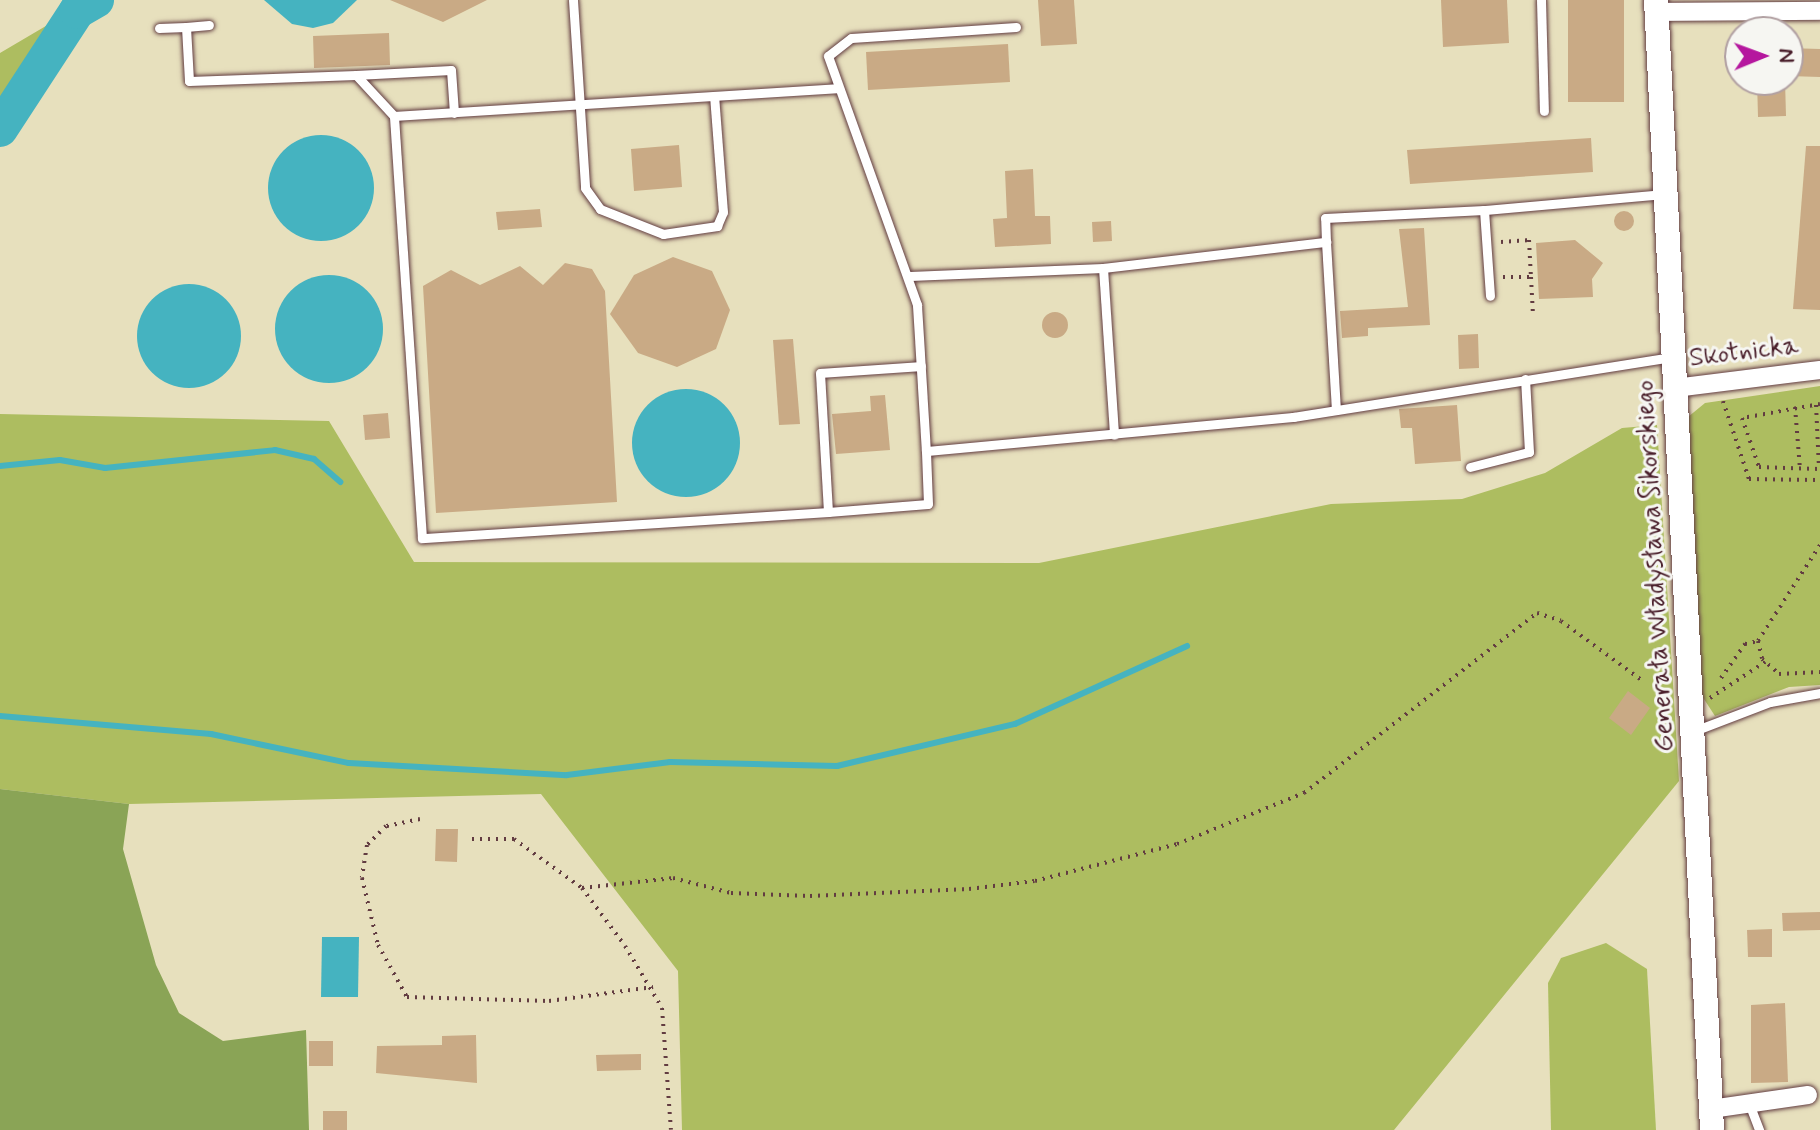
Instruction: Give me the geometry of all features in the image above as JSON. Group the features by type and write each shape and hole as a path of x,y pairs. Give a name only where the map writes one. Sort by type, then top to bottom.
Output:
{"street":[{"path":"1656,6 1820,11"},
{"name":"Generała Władysława Sikorskiego","path":"1656,6 1711,1119"},
{"name":"Skotnicka","path":"1675,388 1820,370"},
{"path":"1711,1119 1750,1106 1808,1095"}],"lane":[{"path":"573,0 585,188 600,209 663,234 704,231 723,212 714,96"},
{"path":"1541,0 1544,111"},
{"path":"159,28 209,25"},
{"path":"186,27 189,81 451,70 454,113"},
{"path":"356,75 394,116 422,538 828,512 928,504 921,366 910,276 836,88 828,56 851,38 1016,27"},
{"path":"394,116 836,88"},
{"path":"1336,410 1325,218 1484,210 1665,194"},
{"path":"1484,210 1490,296"},
{"path":"910,276 1103,268 1326,242"},
{"path":"1103,268 1114,435"},
{"path":"926,451 1114,435 1336,410 1673,357"},
{"path":"828,512 820,373 921,366"},
{"path":"1470,467 1529,452 1525,379"},
{"path":"1694,731 1770,702 1820,693"},
{"path":"1750,1106 1759,1130"}],"path":[{"path":"1486,242 1529,240 1533,316"},
{"path":"1489,278 1531,277"},
{"path":"1722,397 1749,479 1820,480"},
{"path":"1818,404 1819,469 1759,467 1742,418 1818,404"},
{"path":"1795,407 1800,469"},
{"path":"1809,481 1810,469"},
{"path":"1721,678 1745,644 1758,641 1820,545"},
{"path":"582,888 673,878 731,893 810,896 969,889 1035,881 1177,844 1304,793 1537,613 1561,621 1644,682"},
{"path":"1758,641 1765,662 1783,675 1820,672"},
{"path":"1710,699 1765,662"},
{"path":"420,819 386,826 367,845 362,878 378,945 407,997 549,1001 653,987"},
{"path":"472,839 514,839 582,888 653,987 667,1034 671,1130"}],"green space":[{"path":"90,0 114,0 88,19 0,140 0,53"},
{"path":"1820,386 1820,685 1789,687 1715,716 1702,696 1688,417 1705,403"},
{"path":"0,414 329,421 414,562 1039,563 1331,504 1462,499 1545,473 1622,428 1657,425 1679,781 1394,1130 682,1130 678,971 541,794 129,804 0,789"},
{"path":"0,789 129,804 123,849 156,965 179,1013 223,1041 306,1030 309,1130 0,1130"},
{"path":"1606,943 1647,969 1656,1130 1551,1130 1548,983 1561,958"}],"water":[{"path":"264,0 357,0 333,23 313,28 292,24"},
{"path":"321,135 341,139 358,151 370,168 374,188 370,208 358,225 341,237 321,241 301,237 284,225 272,208 268,188 272,168 284,151 301,139"},
{"path":"329,275 350,279 367,291 379,308 383,329 379,350 367,367 350,379 329,383 308,379 291,367 279,350 275,329 279,308 291,291 308,279"},
{"path":"189,284 209,288 226,299 237,316 241,336 237,356 226,373 209,384 189,388 169,384 152,373 141,356 137,336 141,316 152,299 169,288"},
{"path":"686,389 707,393 724,405 736,422 740,443 736,464 724,481 707,493 686,497 665,493 648,481 636,464 632,443 636,422 648,405 665,393"},
{"path":"322,937 359,937 358,997 321,997"}],"building":[{"path":"390,0 487,0 443,22"},
{"path":"1038,0 1074,0 1077,44 1041,46"},
{"path":"1441,0 1507,0 1509,43 1443,47"},
{"path":"1568,0 1624,0 1624,102 1568,102"},
{"path":"389,33 390,65 314,68 313,36"},
{"path":"1008,44 1010,82 868,90 866,52"},
{"path":"1804,48 1820,49 1820,77 1804,76"},
{"path":"1757,96 1785,96 1786,116 1758,117"},
{"path":"1591,138 1593,172 1410,184 1407,150"},
{"path":"679,145 682,187 634,191 631,149"},
{"path":"1806,146 1820,146 1820,310 1793,309"},
{"path":"1033,169 1035,216 1050,216 1051,244 995,247 993,219 1007,218 1005,171"},
{"path":"540,209 542,227 498,230 496,212"},
{"path":"1624,211 1631,214 1634,221 1631,228 1624,231 1617,228 1614,221 1617,214"},
{"path":"1111,221 1112,241 1093,242 1092,222"},
{"path":"1424,228 1430,325 1368,328 1368,336 1342,338 1340,311 1408,307 1399,229"},
{"path":"1575,240 1603,263 1592,279 1593,297 1539,299 1536,243"},
{"path":"673,257 712,271 730,310 716,349 677,367 638,353 610,314 634,275"},
{"path":"565,263 592,269 605,291 617,502 436,513 423,286 451,270 480,285 520,266 543,285"},
{"path":"1055,312 1064,316 1068,325 1064,334 1055,338 1046,334 1042,325 1046,316"},
{"path":"1478,334 1479,368 1459,369 1458,335"},
{"path":"793,339 800,424 779,425 773,340"},
{"path":"885,395 890,450 836,454 832,414 871,411 870,396"},
{"path":"1457,405 1461,461 1415,464 1412,428 1401,428 1399,409"},
{"path":"388,413 390,438 365,440 363,415"},
{"path":"1628,691 1650,708 1631,735 1609,718"},
{"path":"436,829 458,829 457,862 435,861"},
{"path":"1820,912 1820,930 1783,931 1782,913"},
{"path":"1772,929 1772,957 1748,957 1747,930"},
{"path":"1785,1003 1788,1082 1751,1083 1751,1005"},
{"path":"476,1035 477,1083 376,1073 377,1046 442,1045 442,1036"},
{"path":"309,1041 333,1041 333,1066 309,1066"},
{"path":"641,1054 641,1070 597,1071 596,1055"},
{"path":"323,1111 347,1111 347,1130 323,1130"}],"waterway":[{"path":"0,129 77,11 96,0"},
{"path":"0,466 60,460 105,468 275,450 314,459 340,482"},
{"path":"0,716 211,734 349,763 567,775 670,762 837,766 1015,724 1187,646"}]}
